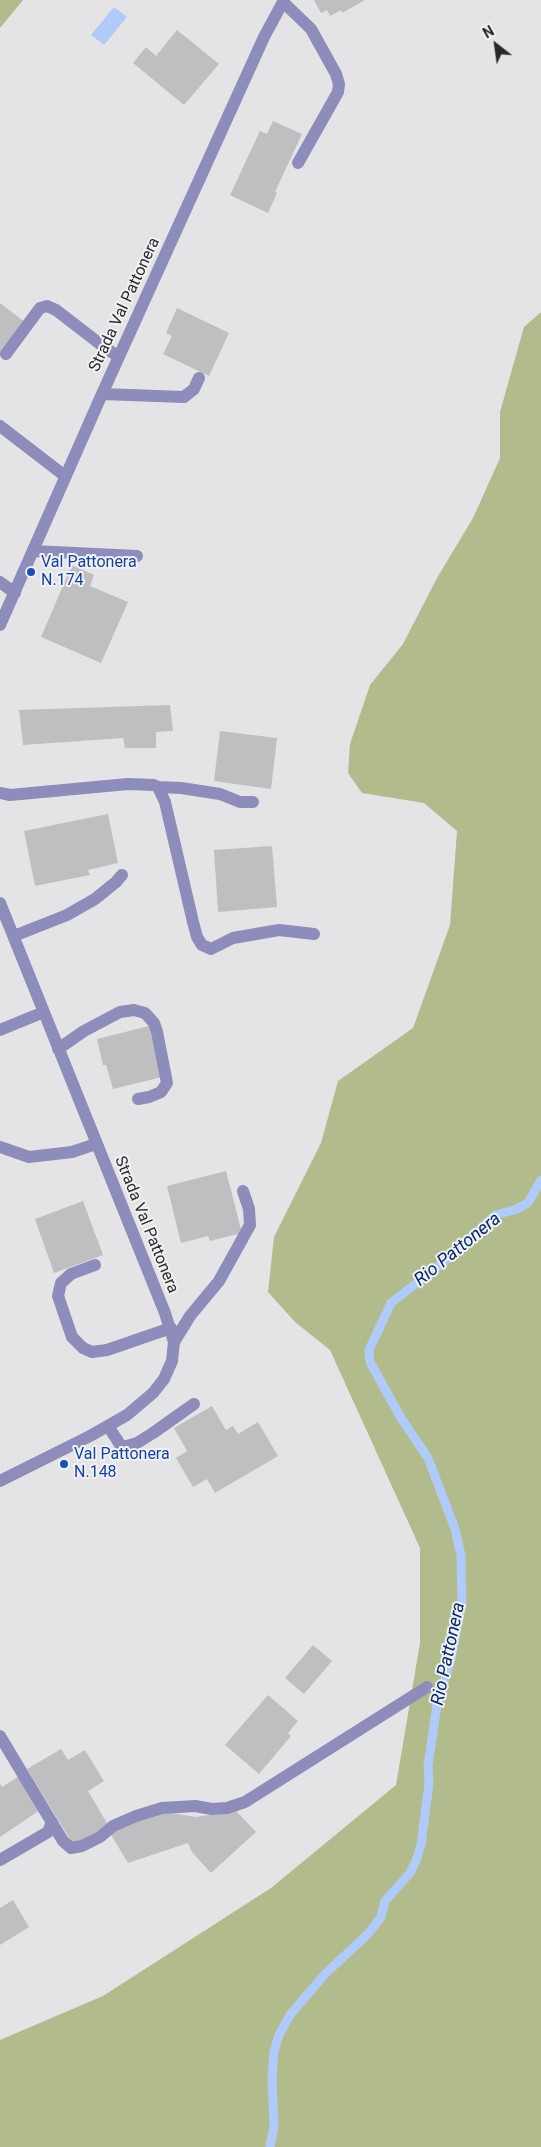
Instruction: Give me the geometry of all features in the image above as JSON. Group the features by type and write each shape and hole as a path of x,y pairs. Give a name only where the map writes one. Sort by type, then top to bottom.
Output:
{"street":[{"path":"283,1 311,29 336,74 339,84 338,92 298,163"},
{"name":"Strada Val Pattonera","path":"0,625 119,356 264,37 283,1"},
{"path":"6,354 40,308 47,306 56,310 104,347 119,356"},
{"path":"102,394 184,397 194,389 199,378"},
{"path":"0,426 65,476"},
{"path":"33,551 137,556"},
{"path":"0,582 14,593"},
{"path":"0,793 10,795 141,783 158,788 181,788 220,794 240,802 253,802"},
{"path":"158,788 166,802 193,922 197,937 202,945 211,949 233,938 279,930 314,934"},
{"path":"14,936 67,915 100,894 122,875"},
{"name":"Strada Val Pattonera","path":"0,903 171,1328 174,1342 172,1361 164,1379 153,1393 127,1415 0,1481"},
{"path":"58,1049 84,1031 120,1012 134,1010 145,1013 154,1023 167,1083 161,1092 138,1099"},
{"path":"0,1030 44,1012"},
{"path":"0,1147 30,1158 72,1152 96,1144"},
{"path":"174,1342 190,1316 219,1281 250,1225 249,1209 243,1191"},
{"path":"95,1265 71,1274 60,1283 58,1296 72,1337 82,1348 92,1352 107,1350 171,1328"},
{"path":"108,1426 121,1446 127,1446 137,1443 153,1433 194,1404"},
{"path":"0,1736 63,1841 71,1848 82,1846 100,1837 113,1826 162,1808 195,1806 212,1809 227,1808 245,1802 428,1687"},
{"path":"0,1860 48,1832 52,1822"}],"green space":[{"path":"0,0 23,0 0,28"},
{"path":"541,312 541,2147 0,2147 0,2040 103,1996 271,1888 396,1785 420,1643 420,1548 330,1350 295,1322 268,1292 274,1237 321,1143 338,1081 413,1028 450,925 457,831 424,803 362,793 348,773 350,744 370,685 403,644 437,578 473,518 500,458 500,412 524,327"}],"water":[{"path":"114,7 127,17 104,45 91,35"}],"building":[{"path":"314,0 365,0 342,13 341,10 330,16 327,10 321,13"},
{"path":"177,30 219,64 184,105 133,63 146,47 156,56"},
{"path":"273,121 302,134 275,192 277,193 268,213 230,195 260,131 267,134"},
{"path":"0,303 26,323 0,356"},
{"path":"177,308 229,333 209,376 163,354 172,336 166,333"},
{"path":"72,565 94,575 90,586 128,602 101,663 41,637"},
{"path":"170,705 173,731 156,732 156,748 125,748 123,738 23,745 19,710"},
{"path":"220,731 277,738 271,789 214,781"},
{"path":"108,814 118,863 88,870 90,875 35,886 24,831"},
{"path":"272,846 277,907 218,912 214,850"},
{"path":"149,1026 162,1077 113,1089 106,1065 103,1065 97,1039"},
{"path":"226,1171 242,1233 210,1241 208,1236 181,1243 167,1186"},
{"path":"83,1201 103,1255 54,1273 35,1219"},
{"path":"212,1406 226,1430 233,1426 238,1434 258,1422 278,1456 215,1493 207,1479 193,1487 176,1458 187,1451 174,1428"},
{"path":"313,1645 332,1661 304,1694 285,1678"},
{"path":"268,1695 298,1721 288,1733 291,1736 259,1774 225,1745"},
{"path":"61,1749 68,1760 85,1750 104,1781 88,1791 108,1825 74,1846 27,1769"},
{"path":"19,1776 40,1810 0,1837 0,1784 2,1787"},
{"path":"161,1811 195,1817 236,1811 256,1832 211,1873 192,1852 188,1843 128,1863 110,1833"},
{"path":"13,1900 29,1927 0,1945 0,1908"}],"waterway":[{"name":"Rio Pattonera","path":"270,2147 274,2126 272,2078 274,2052 279,2035 290,2015 325,1974 368,1934 381,1917 385,1901 410,1873 416,1861 421,1845 429,1784 428,1766 437,1704 451,1659 462,1602 461,1555 455,1529 428,1458 401,1418 370,1362 369,1350 391,1303 455,1253 495,1215 517,1209 528,1203 541,1180"}],"place":[{"name":"Val Pattonera N.174","path":"31,572"},
{"name":"Val Pattonera N.148","path":"64,1464"}]}
